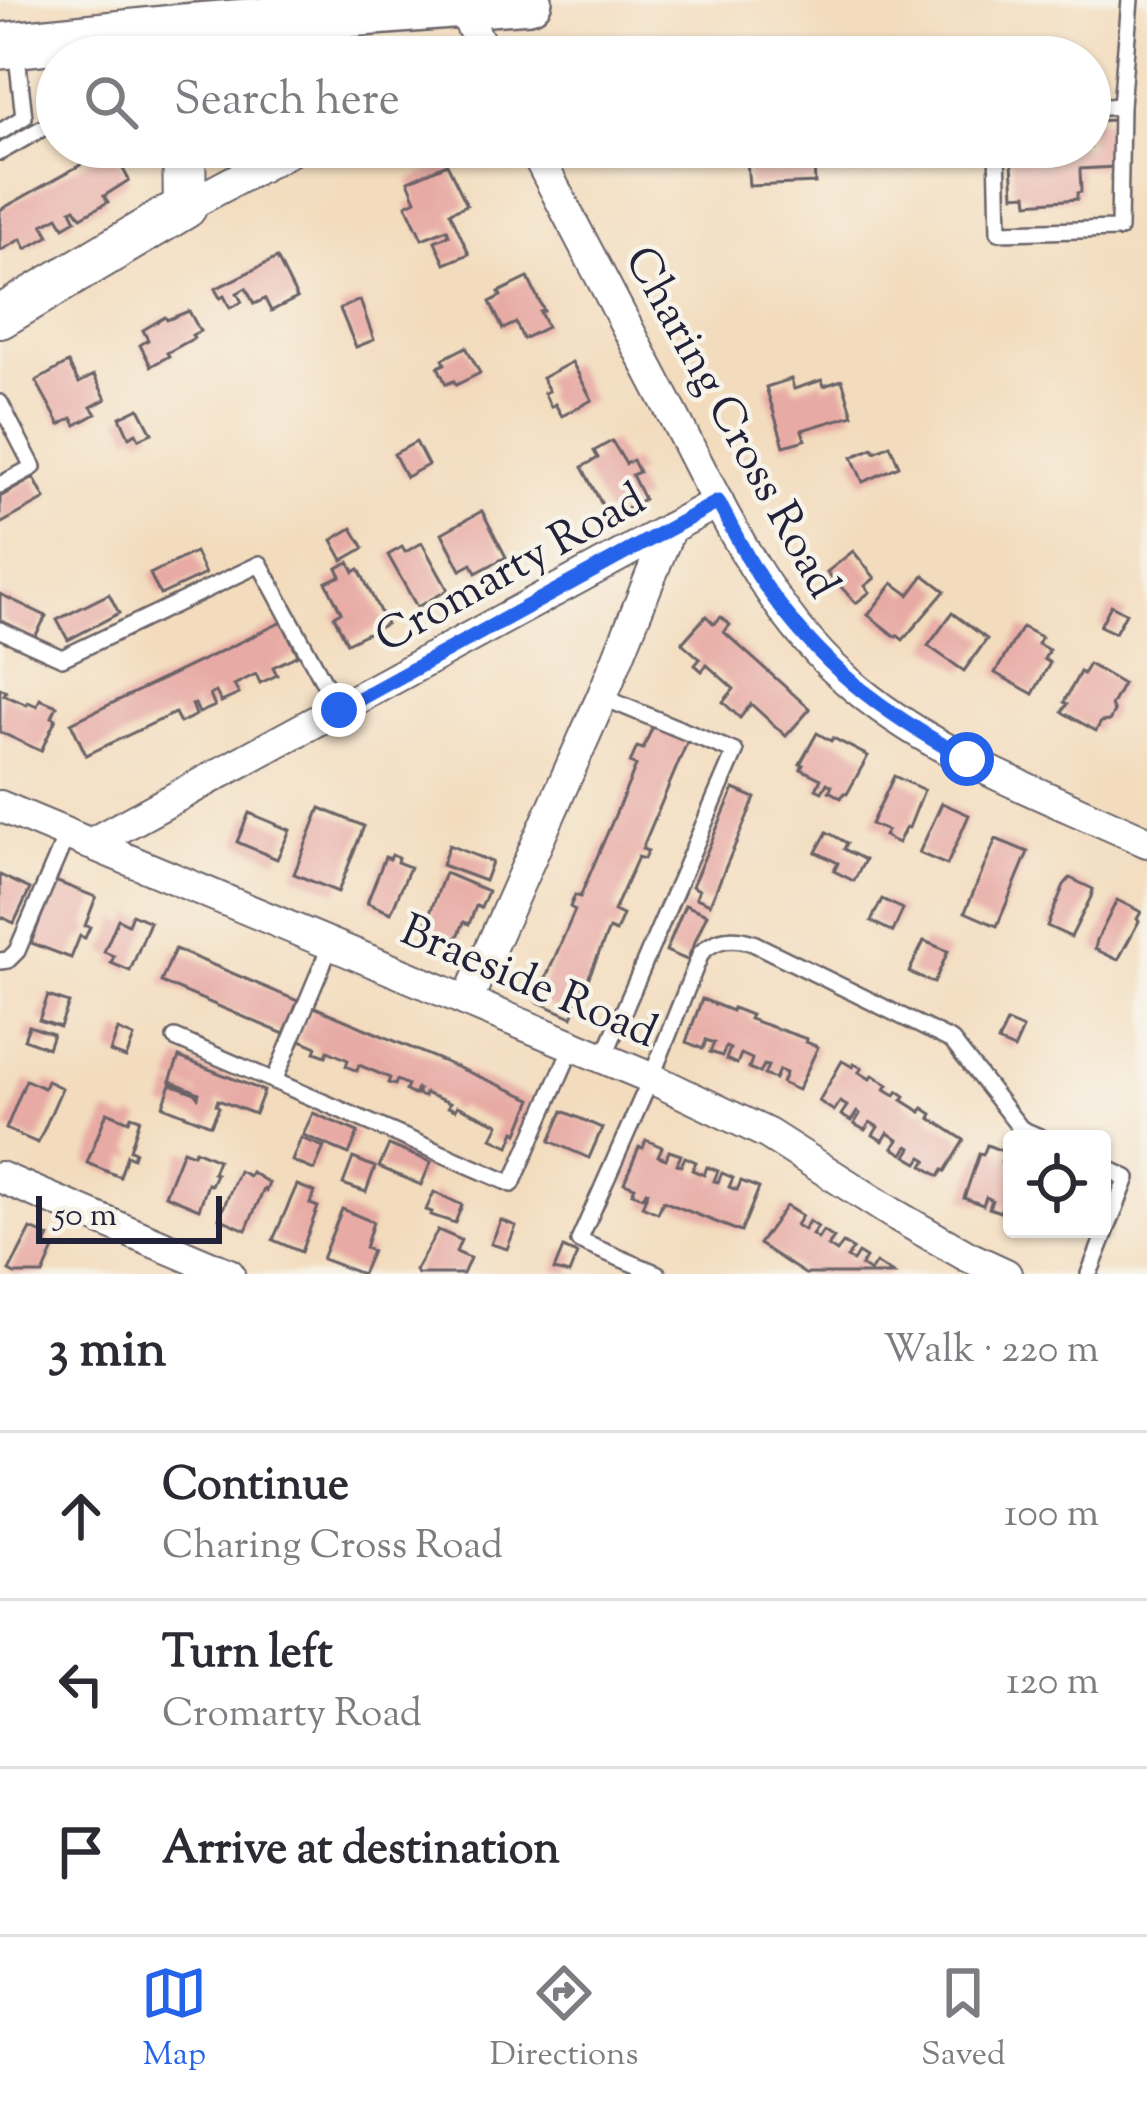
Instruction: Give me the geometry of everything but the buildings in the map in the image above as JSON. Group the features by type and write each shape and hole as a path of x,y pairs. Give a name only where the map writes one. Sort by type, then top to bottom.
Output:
{"main road":[{"path":"355,36 469,32 529,0"}],"street":[{"path":"184,168 185,207"},
{"path":"0,317 258,168"},
{"name":"Charing Cross Road","path":"544,168 760,579 817,652 858,690 908,726 967,759 1147,842"},
{"name":"Cromarty Road","path":"78,840 339,710 718,502"},
{"path":"467,1000 602,697 670,528"},
{"name":"Braeside Road","path":"0,806 651,1078 768,1134 892,1214 1006,1274"},
{"path":"0,1177 229,1274"}],"lane":[{"path":"997,168 999,232 1119,229 1121,106 1130,0"},
{"path":"0,90 12,59"},
{"path":"0,132 24,117 12,59"},
{"path":"1111,107 1121,106"},
{"path":"0,152 36,132"},
{"path":"0,404 33,467 0,485"},
{"path":"0,630 62,658 260,565 339,710"},
{"path":"602,697 735,752 603,1059"},
{"path":"0,961 17,951 78,840"},
{"path":"658,1274 579,1241 701,953 711,943 739,938 952,1041 1024,1130"},
{"path":"274,1081 331,944"},
{"path":"175,1038 512,1184 572,1046"},
{"path":"1111,1170 1127,1178 1111,1218"},
{"path":"1089,1274 1103,1238"}],"route":[{"path":"339,710 718,502 760,579 817,652 858,690 908,726 967,759"}]}
